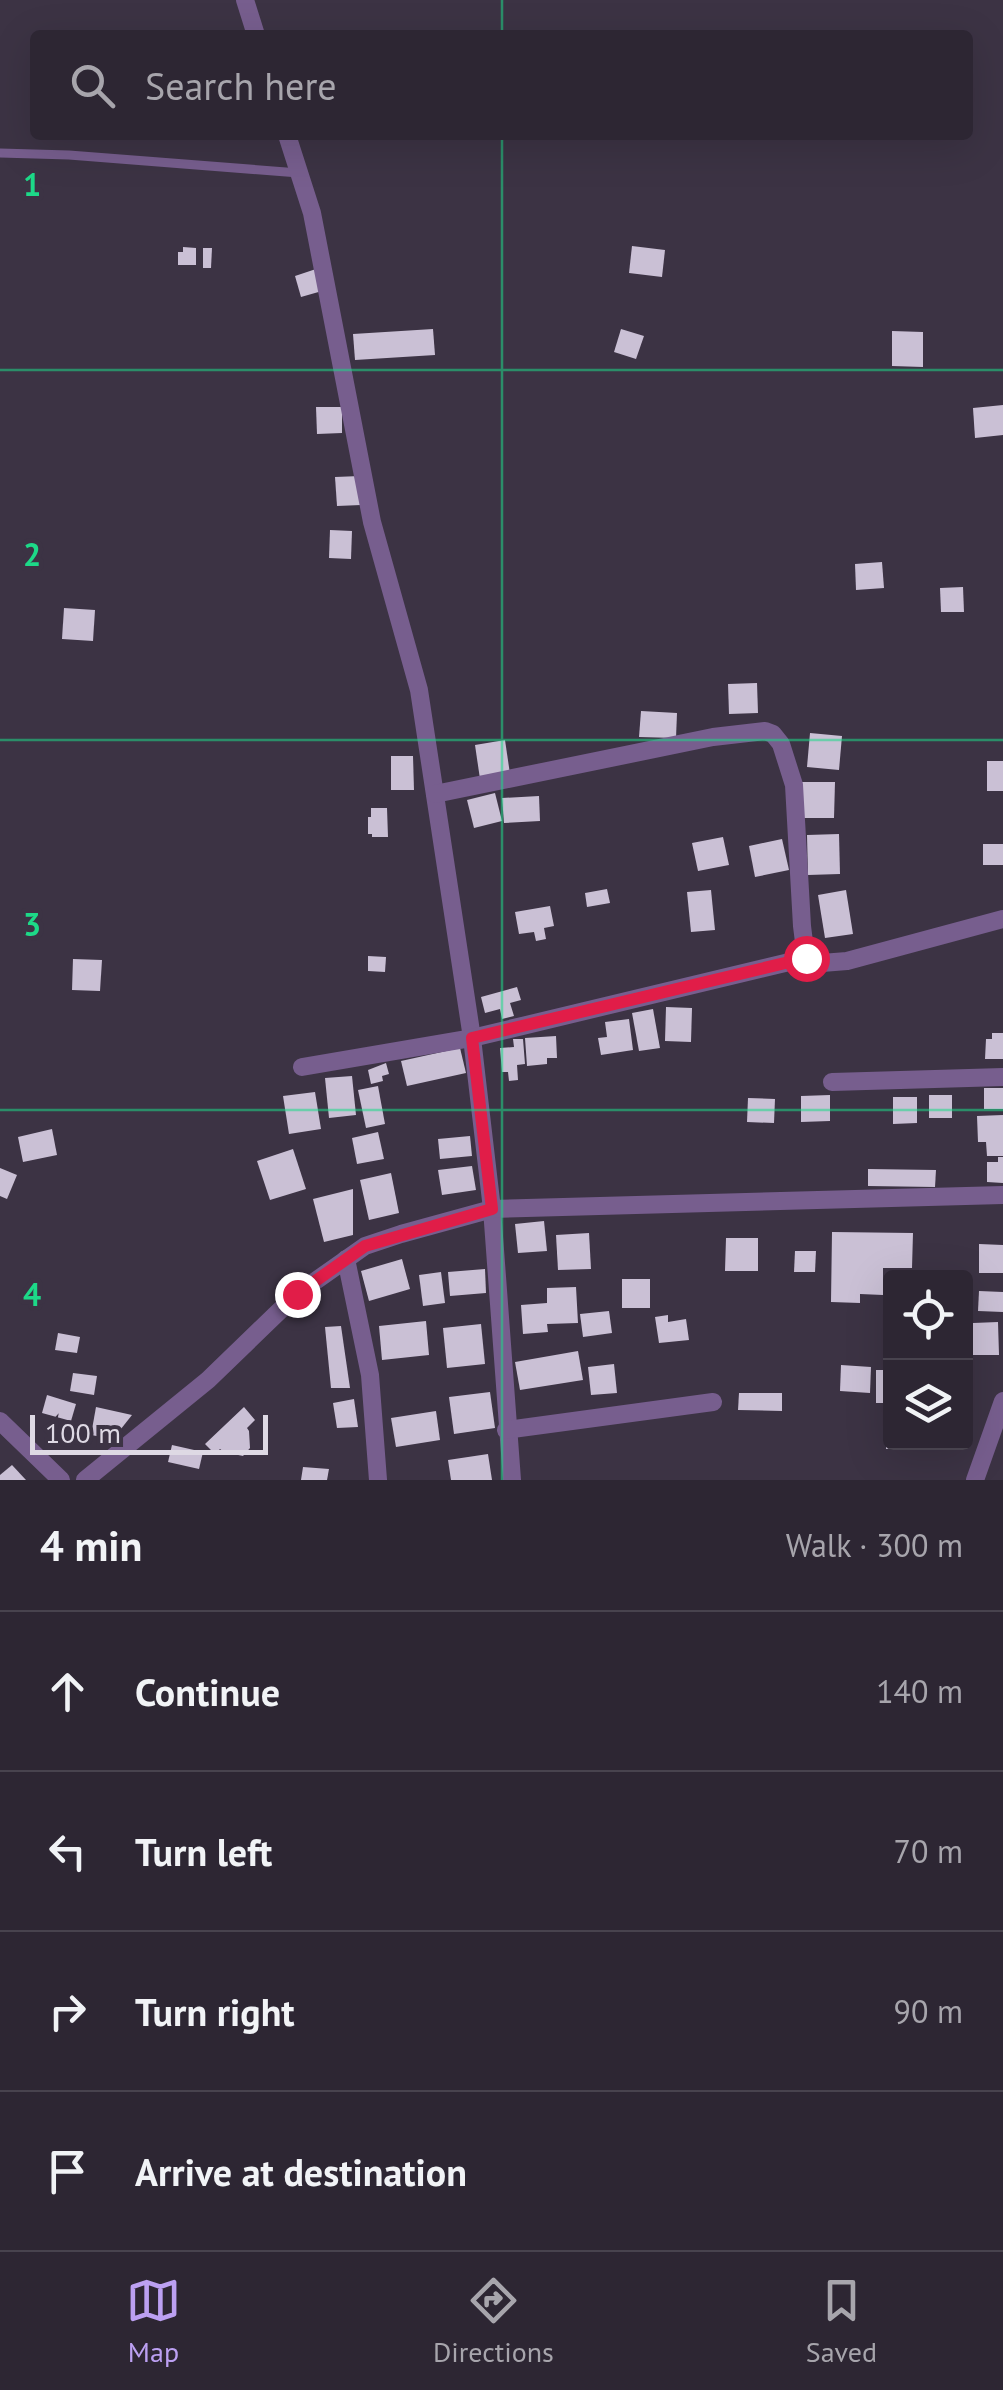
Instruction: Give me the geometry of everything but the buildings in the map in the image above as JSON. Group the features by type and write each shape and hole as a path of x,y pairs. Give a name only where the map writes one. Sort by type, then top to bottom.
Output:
{"street":[{"path":"245,0 254,30"},
{"path":"289,140 312,214 372,522 419,690 472,1038 492,1209 512,1480"},
{"path":"435,794 714,737 765,731 773,734 781,744 794,786 806,958"},
{"path":"302,1067 472,1038 806,958 822,963 847,961 1003,919"},
{"path":"832,1082 1003,1077"},
{"path":"85,1480 208,1380 297,1294 365,1246 383,1240 492,1209 1003,1195"},
{"path":"346,1259 370,1374 378,1480"},
{"path":"976,1480 1003,1401"},
{"path":"506,1430 713,1402"},
{"path":"0,1422 60,1480"}],"lane":[{"path":"0,153 299,172"}],"route":[{"path":"297,1294 365,1246 492,1209 472,1038 806,958"}]}
